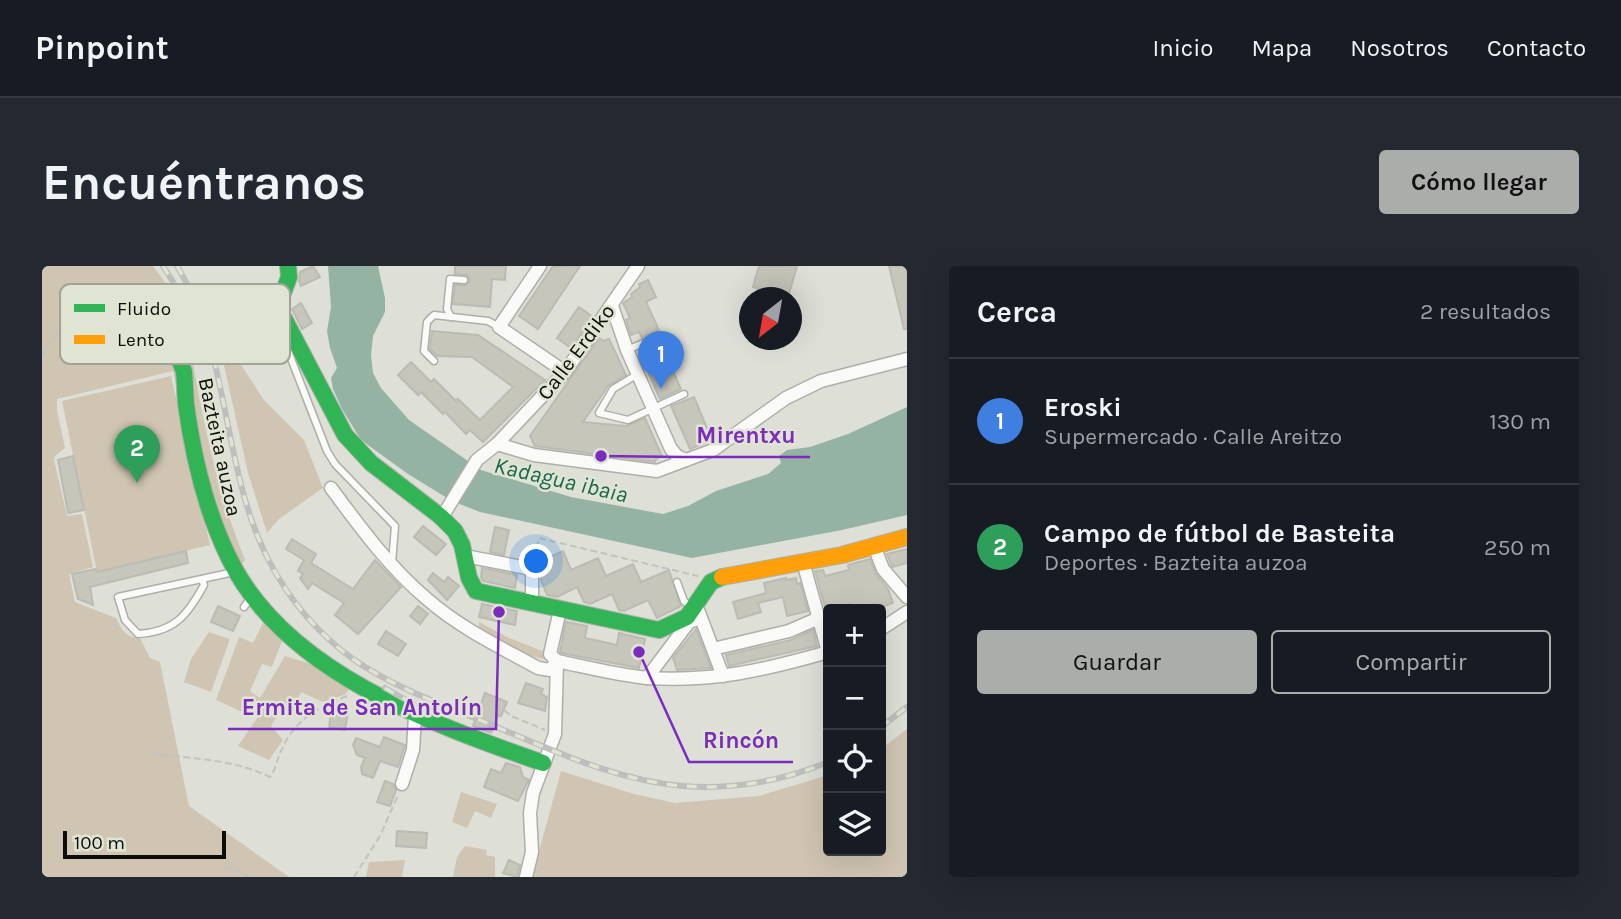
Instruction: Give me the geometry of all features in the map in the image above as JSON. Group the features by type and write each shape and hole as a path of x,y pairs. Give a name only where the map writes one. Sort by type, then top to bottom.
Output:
{"street":[{"path":"286,284 290,275 288,266"},
{"path":"540,266 499,327 565,372"},
{"path":"622,266 629,279"},
{"name":"Calle Erdiko","path":"445,512 477,460 514,427 565,372 638,266"},
{"path":"612,306 627,349 671,449 672,456 664,468"},
{"path":"597,327 608,327 620,332"},
{"path":"290,332 353,446 380,470 445,512 462,542 472,587 476,592 659,630 671,634 674,643"},
{"path":"497,444 524,452 657,471 713,450 786,398 821,382 907,359"},
{"name":"Bazteita auzoa","path":"181,364 186,405 208,506 219,538 237,571 248,601 317,659 369,692 415,716 543,763"},
{"path":"514,427 518,443 524,452"},
{"path":"671,449 686,460"},
{"path":"331,488 375,547 426,599 465,627 538,668 550,670 557,661"},
{"path":"647,678 689,622 711,582 725,576 803,562 907,537"},
{"path":"874,546 883,569 907,597"},
{"path":"465,556 529,569 531,604"},
{"path":"803,562 823,633"},
{"path":"560,610 550,654 557,661 647,678 700,679 758,672 823,653"},
{"path":"659,630 696,610"},
{"path":"696,610 723,676"},
{"path":"886,626 907,612"},
{"path":"712,649 789,631 819,618"},
{"path":"526,877 532,852 530,813 543,763 555,734 557,661"},
{"path":"402,784 413,750 415,716"}],"lane":[{"path":"451,317 447,309 450,279 464,280"},
{"path":"434,361 424,351 427,322 434,315 488,320 499,327"},
{"path":"627,349 660,336"},
{"path":"290,358 327,452 335,464 395,526 392,565"},
{"path":"638,374 613,389 599,413 628,420 684,394"},
{"path":"202,579 204,585 197,597 183,617 171,628 140,634 132,631 125,620 118,597 237,571"},
{"path":"677,582 684,600 696,610"}],"path":[{"path":"42,356 60,331"},
{"path":"537,548 539,538 690,573 711,582"},
{"path":"152,754 232,763 252,768 270,778 278,766 283,745 300,721 328,703 349,695"},
{"path":"504,710 511,716 555,734"},
{"path":"354,877 380,836 402,784"},
{"path":"225,867 249,877"}],"shaded area":[{"path":"42,266 153,266 166,284 60,284 60,364 193,364 216,471 245,560 238,568 216,542 173,371 57,399 65,448 54,460 67,516 82,514 93,567 69,574 75,602 116,618 125,632 140,638 150,658 160,662 189,806 289,877 42,877"},
{"path":"328,266 378,266 385,298 385,312 373,336 373,373 381,388 409,420 481,470 571,497 663,514 688,506 716,491 768,474 781,463 779,456 787,450 810,447 848,434 907,407 907,515 692,558 480,512 452,501 361,440 342,409 331,378 337,368 327,331 331,307"},
{"path":"224,364 240,364 264,400 304,440 323,488 279,519 267,533 248,473"},
{"path":"171,376 210,545 97,572 62,401"},
{"path":"265,619 282,641 272,667 262,664 250,691 260,698 285,656 311,664 349,689 346,694 323,702 301,692 291,716 280,711 271,726 283,740 269,760 238,746 260,714 254,707 247,714 216,700 239,637 253,643"},
{"path":"479,622 507,637 550,654 557,661 525,654 507,646 479,629"},
{"path":"209,632 230,639 211,692 184,682 191,659"},
{"path":"907,729 907,877 532,877 561,771 634,794 675,803 759,796 823,777 823,856 886,856 886,745"},
{"path":"461,792 497,804 491,818 475,811 467,828 452,822"},
{"path":"465,846 487,850 486,855 495,857 495,877 453,877 457,857"},
{"path":"405,860 402,877 366,877 369,862"}],"building":[{"path":"313,266 320,277 301,286 300,272"},
{"path":"455,266 506,266 505,280 492,279 490,307 453,304 455,285 466,285 470,280 467,275 455,274"},
{"path":"553,266 580,266 538,329 519,316"},
{"path":"759,266 797,266 791,287 753,287"},
{"path":"889,266 907,266 907,329 904,329"},
{"path":"648,280 656,297 646,302 659,330 642,338 639,332 631,335 626,320 630,318 623,303 632,297 631,294 640,287 639,284"},
{"path":"301,303 312,323 302,329 292,309"},
{"path":"579,307 593,317 571,348 557,338"},
{"path":"432,331 478,335 545,380 483,442 470,430 466,434 445,412 443,414 421,392 418,395 398,375 411,362 431,382 434,379 480,420 513,387 472,357 437,356 430,349"},
{"path":"599,338 604,341 609,339 626,375 608,386 583,422 626,426 645,418 662,456 655,462 535,446 530,436"},
{"path":"660,342 681,389 660,399 639,351"},
{"path":"694,397 712,440 690,449 671,406"},
{"path":"73,456 84,510 68,513 58,460"},
{"path":"423,526 446,544 436,555 414,537"},
{"path":"495,527 509,530 504,555 490,552"},
{"path":"292,539 316,554 311,563 353,589 375,560 401,587 358,634 335,615 344,603 312,583 308,589 300,578 303,574 298,571 304,560 286,549"},
{"path":"907,549 907,563 892,567 887,554"},
{"path":"186,551 188,563 90,587 93,605 78,599 72,574 96,569 97,572"},
{"path":"563,551 571,570 598,558 606,576 633,564 641,582 669,570 681,606 657,618 648,600 624,611 619,610 612,594 590,604 584,602 577,587 557,597 547,595 538,562"},
{"path":"870,559 893,603 886,606 824,604 815,571 823,570 825,576 849,570 848,565"},
{"path":"482,568 517,575 515,588 483,581"},
{"path":"433,573 444,582 448,577 459,586 447,600 428,580"},
{"path":"796,578 797,584 800,583 808,611 787,616 783,597 758,603 761,612 738,619 733,602 766,593 764,583"},
{"path":"482,604 517,611 515,625 479,617"},
{"path":"218,606 240,616 233,631 211,622"},
{"path":"418,606 428,614 420,624 410,616"},
{"path":"566,622 587,626 585,638 617,645 619,633 645,639 639,668 561,653"},
{"path":"696,629 711,668 677,670 673,658"},
{"path":"813,630 817,646 729,666 726,655 791,640"},
{"path":"386,631 406,644 398,656 378,644"},
{"path":"526,683 543,689 541,694 547,697 545,711 518,703"},
{"path":"485,693 507,702 491,733 473,726"},
{"path":"332,708 348,711 345,730 329,727"},
{"path":"384,737 405,745 398,767 380,761 373,778 362,774 361,767 365,758 357,755 353,745 356,738 380,747"},
{"path":"506,763 520,767 523,777 529,780 518,801 484,787 491,769 501,773"},
{"path":"385,781 393,784 396,790 390,806 377,802"},
{"path":"397,831 427,833 426,848 396,846"},
{"path":"509,860 520,865 517,877 503,873"}],"railway":[{"path":"163,266 174,284"},
{"path":"177,266 186,284"},
{"path":"215,364 242,487 253,524 268,559 304,614 327,638 368,669 401,687 558,753 657,783 701,787 757,783 823,764"},
{"path":"385,688 429,713"},
{"path":"886,723 907,707"}],"traffic: fast":[{"path":"286,284 288,266"},
{"path":"290,330 345,435 371,463 440,516 455,531 462,545 469,578 476,591 659,630 687,617 711,582 722,577"},
{"path":"181,364 184,372 192,443 207,502 229,558 254,598 286,633 323,663 365,689 455,731 543,763"}],"traffic: slow":[{"path":"722,577 842,555 907,537"}],"place":[{"name":"Eroski","path":"661,389"},
{"name":"Mirentxu","path":"601,456"},
{"name":"Campo de fútbol de Basteita","path":"137,483"},
{"name":"Ermita de San Antolín","path":"499,612"},
{"name":"Rincón","path":"639,652"}],"water label":[{"name":"Kadagua ibaia","path":"561,480"}]}
